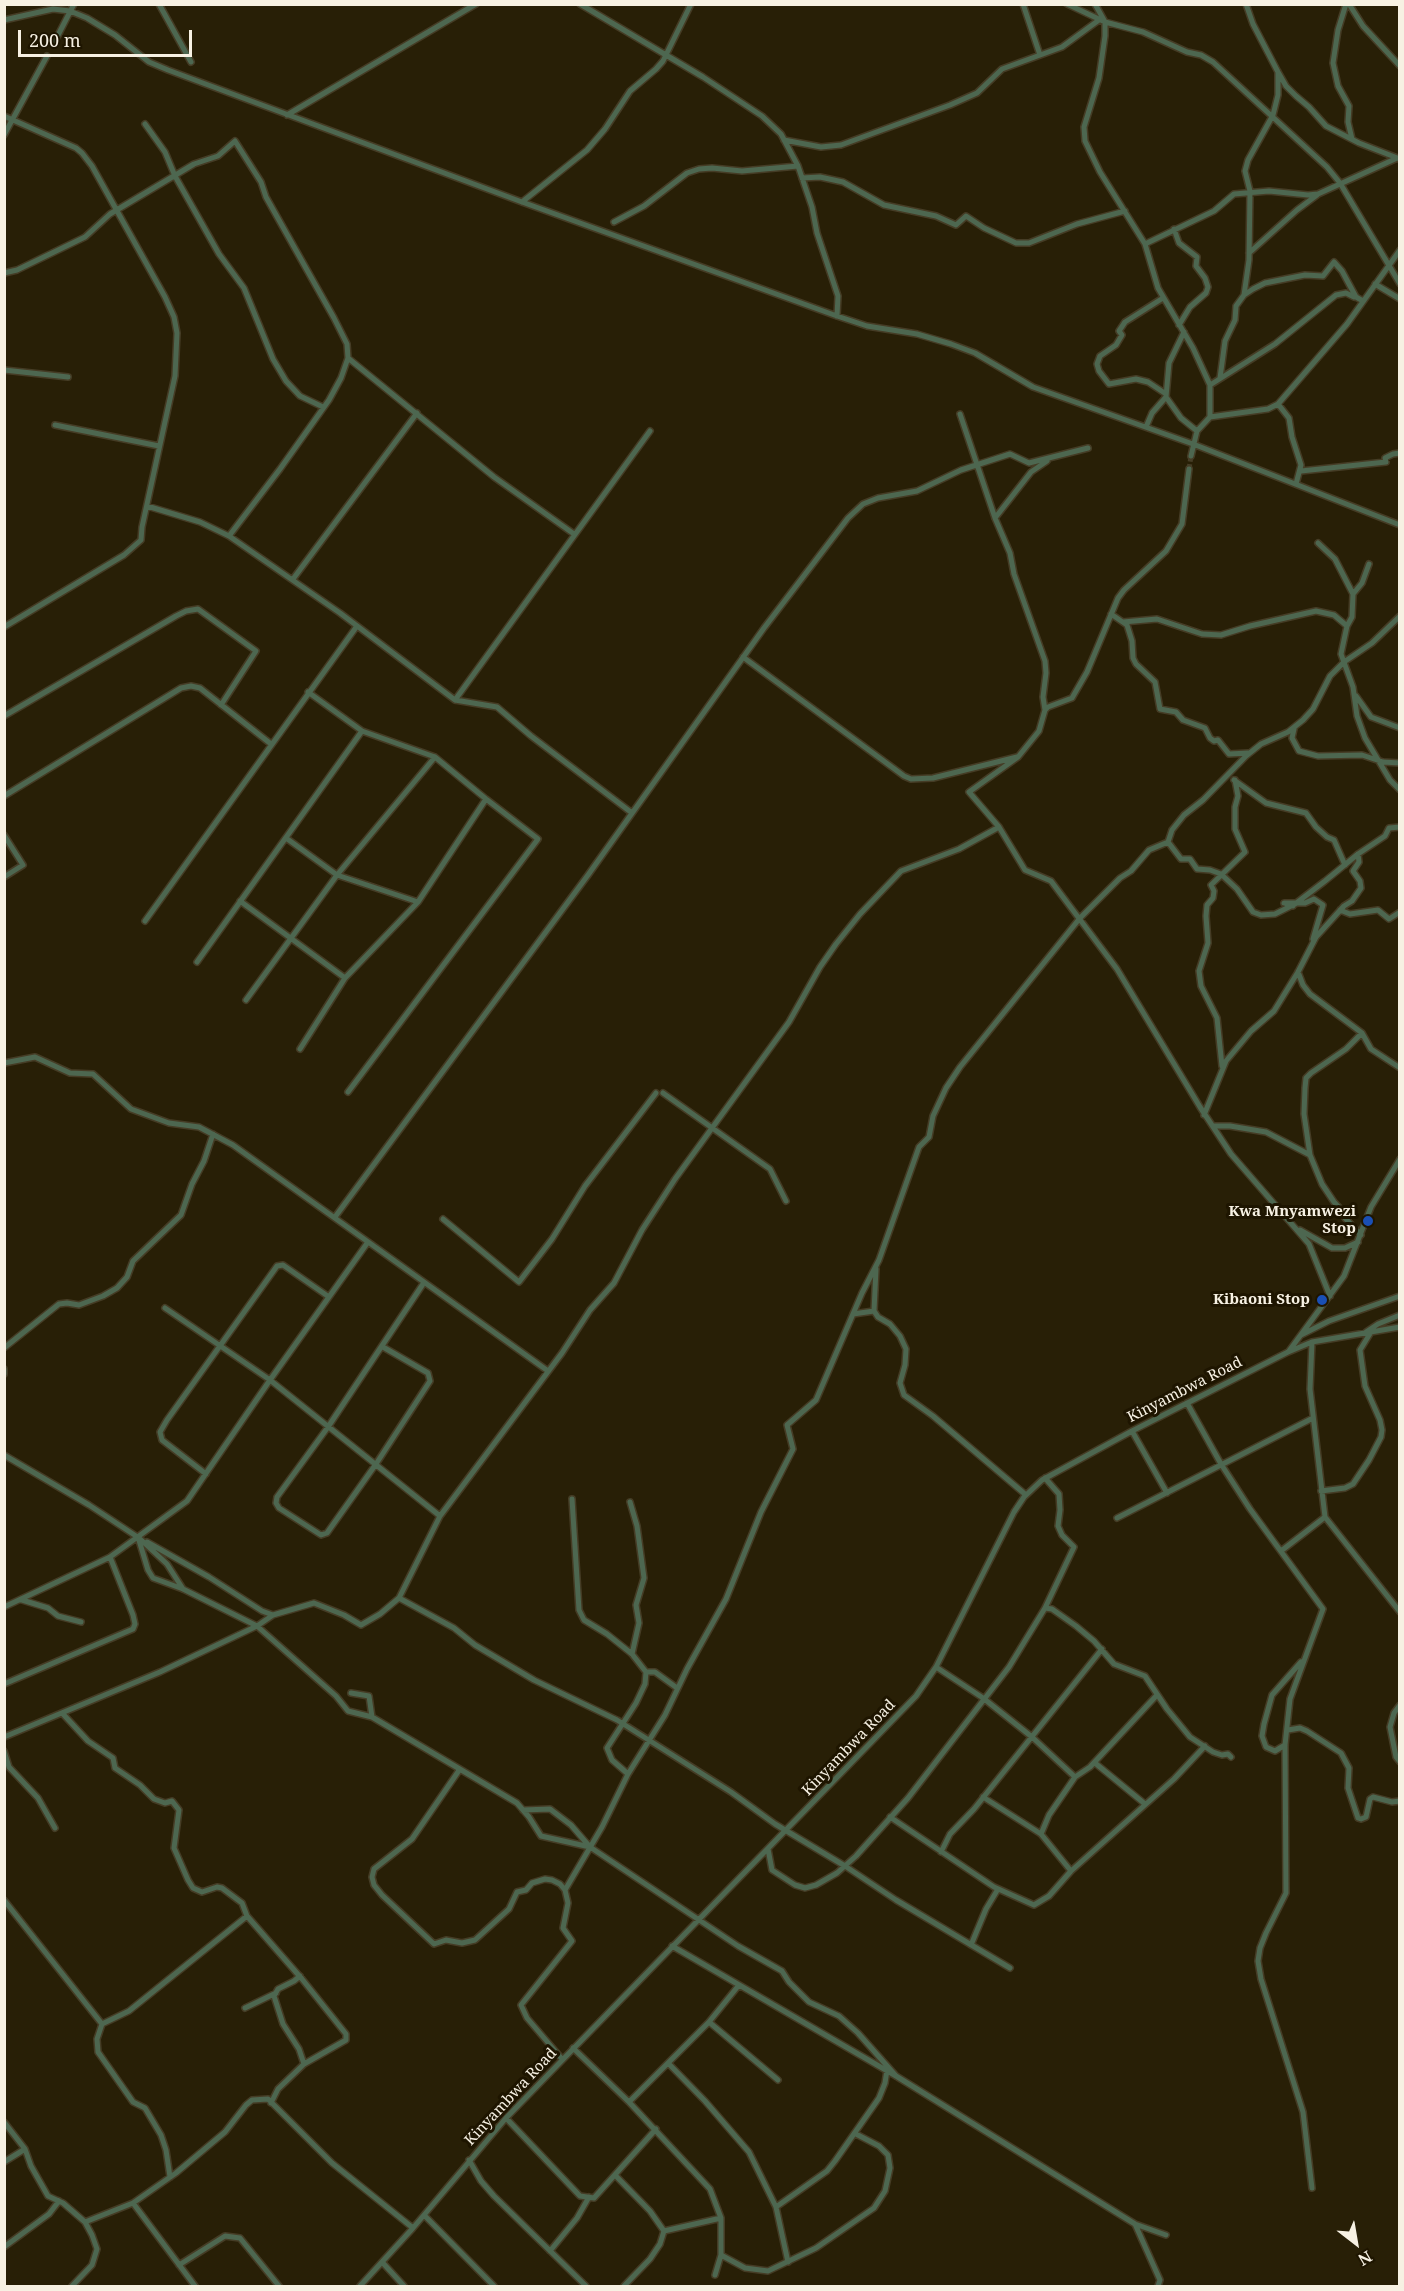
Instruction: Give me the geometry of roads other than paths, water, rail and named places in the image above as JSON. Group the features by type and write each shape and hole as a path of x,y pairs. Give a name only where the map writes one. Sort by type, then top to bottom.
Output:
{"street":[{"path":"54,43 74,4"},
{"path":"159,4 191,62"},
{"path":"287,115 476,4"},
{"path":"580,4 666,54 762,116 784,140 798,166 812,207 823,254 838,296 837,316"},
{"path":"522,202 587,150 605,129 630,91 656,69 691,4"},
{"path":"1023,4 1040,55"},
{"path":"1067,4 1102,21 1143,32 1187,52 1207,58 1315,154 1340,183 1400,284"},
{"path":"1095,4 1102,21 1100,78 1083,133 1090,154 1145,244 1158,288 1184,332 1210,385 1210,417"},
{"path":"1246,4 1253,24 1287,87 1326,126 1397,159"},
{"path":"1347,4 1338,30 1333,63 1338,86 1349,106 1348,122 1352,140"},
{"path":"1347,4 1363,26 1400,66"},
{"path":"4,20 53,9 70,11 115,34 149,62 522,202 837,316 867,326 917,334 951,344 975,353 1033,387 1193,444 1400,525"},
{"path":"784,140 821,147 841,145 963,100 985,87 1002,69 1073,40 1102,21"},
{"path":"4,135 47,56"},
{"path":"1244,295 1249,253 1250,191 1245,171 1248,160 1273,115 1278,94 1278,72"},
{"path":"4,116 76,148 82,153 92,166 165,297 174,317 177,333 175,375 141,540 135,548 4,627"},
{"path":"145,124 165,152 175,176 219,254 244,288 273,359 286,381 300,396 323,407"},
{"path":"4,273 17,270 85,237 105,218 194,164 218,156 235,141 261,182 266,197 334,318 347,344 348,358 341,378 323,407 229,536"},
{"path":"1249,253 1296,210 1318,194 1397,159"},
{"path":"614,222 644,206 687,173 699,169 742,171 798,166"},
{"path":"802,178 820,177 843,182 884,205 936,216 956,225 966,216 984,228 1016,243 1029,243 1077,224 1125,211"},
{"path":"1145,244 1214,211 1234,194 1250,191 1318,194"},
{"path":"1174,229 1179,243 1197,257 1196,266 1205,278 1208,287 1206,293 1190,307 1179,325"},
{"path":"1191,456 1197,430 1210,417 1268,409 1278,404 1347,324 1400,250"},
{"path":"1220,378 1227,333 1235,320 1236,306 1244,295 1265,283 1305,275 1323,276 1334,262 1342,271 1356,297"},
{"path":"1375,284 1400,299"},
{"path":"1210,385 1275,344 1336,295 1346,293 1363,300"},
{"path":"1163,298 1125,322 1119,331 1122,336 1116,345 1100,356 1097,363 1099,371 1109,384 1136,379 1148,382 1166,396 1185,422 1197,430"},
{"path":"1146,427 1152,413 1166,396 1169,363 1184,332"},
{"path":"348,358 494,477 574,534"},
{"path":"4,370 68,377"},
{"path":"1278,404 1288,418 1301,465 1296,484"},
{"path":"293,579 417,413"},
{"path":"960,414 995,518 1010,553 1014,574 1045,661 1046,673 1043,697 1045,710 1039,731 1018,757 969,792 999,827 1025,870 1051,881 1080,918 1128,986 1204,1115 1242,1167 1298,1229 1315,1256 1330,1296"},
{"path":"55,425 159,446"},
{"path":"455,700 650,431"},
{"path":"335,1217 632,813 743,657 848,518 863,504 878,498 916,491 961,470 1010,454 1029,463 1088,448"},
{"path":"1301,471 1386,462 1385,458 1400,453"},
{"path":"995,518 1030,472 1054,458"},
{"path":"1045,710 1072,698 1087,672 1111,614 1124,590 1166,551 1179,530 1185,513 1189,469"},
{"path":"147,506 200,522 229,536 293,579 455,700 497,707 531,736 632,813"},
{"path":"1318,543 1335,559 1353,594 1352,617 1347,626 1341,654 1355,695 1360,727 1376,759 1400,790"},
{"path":"1353,594 1362,583 1369,564"},
{"path":"4,716 176,616 198,609 256,651 221,705"},
{"path":"1123,622 1157,619 1202,634 1221,635 1316,611 1334,615 1347,626"},
{"path":"1111,614 1127,625 1136,663 1155,682 1160,709 1176,712 1183,720 1205,728 1210,738 1214,741 1218,740 1228,754 1249,753"},
{"path":"565,1890 602,1827 628,1774 665,1715 677,1688 726,1599 761,1512 793,1449 788,1425 816,1400 877,1264 908,1184 919,1147 930,1137 933,1116 946,1088 960,1067 1080,918 1131,871 1149,850 1168,842 1172,830 1184,814 1203,800 1249,753 1261,744 1288,732 1311,711 1328,678 1344,662 1372,643 1400,616"},
{"path":"145,921 357,626"},
{"path":"743,657 911,779 933,778 1018,757"},
{"path":"4,796 181,688 191,686 200,688 271,744"},
{"path":"308,692 362,731 435,757 538,838 348,1092"},
{"path":"1355,695 1371,717 1400,728"},
{"path":"1295,726 1291,732 1299,751 1318,756 1362,755 1390,763 1400,763"},
{"path":"197,962 362,731"},
{"path":"246,1000 338,875 435,757"},
{"path":"1228,775 1266,803 1306,813 1316,827 1334,840 1345,865"},
{"path":"1204,1115 1218,1084 1222,1068 1216,1018 1202,986 1199,971 1208,943 1206,916 1207,904 1213,898 1214,891 1211,885 1245,852 1235,829 1235,807 1238,796 1235,780"},
{"path":"300,1049 345,978 418,902 486,799"},
{"path":"4,1737 160,1672 257,1626 273,1615 314,1603 344,1615 361,1625 380,1614 399,1598 440,1516 548,1371 590,1310 614,1283 642,1230 675,1179 789,1022 820,967 836,944 885,887 902,871 944,856 999,827"},
{"path":"1168,842 1181,859 1190,859 1197,869 1221,874 1256,914 1275,914 1294,904 1384,836 1389,828 1400,827"},
{"path":"4,835 23,865 4,877"},
{"path":"286,838 338,875 418,902"},
{"path":"1311,945 1340,910 1352,901 1361,888 1360,881 1353,871 1359,862 1358,854"},
{"path":"1222,1068 1251,1031 1270,1016 1299,972 1311,945 1323,905 1314,899 1305,903 1284,903 1296,908 1294,904"},
{"path":"240,901 345,978"},
{"path":"1340,910 1350,914 1378,910 1389,919 1400,912"},
{"path":"1299,972 1303,985 1310,994 1362,1033 1371,1049 1400,1068"},
{"path":"1361,1235 1345,1218 1346,1215 1322,1184 1310,1155 1304,1114 1306,1078 1346,1049 1362,1033"},
{"path":"4,1063 35,1057 69,1073 93,1074 130,1109 170,1123 199,1127 233,1145 335,1217 423,1284 548,1371"},
{"path":"663,1092 770,1169 786,1201"},
{"path":"443,1219 519,1282 552,1239 585,1186 656,1093"},
{"path":"1213,1126 1230,1126 1266,1132 1310,1155"},
{"path":"4,1348 37,1324 59,1304 79,1305 117,1288 127,1277 133,1261 181,1215 213,1134"},
{"path":"1288,1352 1344,1276 1380,1190 1400,1159"},
{"path":"1298,1229 1332,1248 1345,1248 1358,1242"},
{"path":"6,1605 110,1557 187,1502 368,1242"},
{"path":"877,1264 874,1311 878,1317 890,1324 906,1348 900,1383 904,1395 933,1416 1026,1495"},
{"path":"206,1474 169,1447 162,1440 160,1432 219,1346 277,1266 283,1265 328,1297"},
{"path":"382,1347 428,1373 430,1381 376,1464 327,1533 316,1534 279,1508 276,1503 281,1491 328,1427 423,1284"},
{"path":"1300,1336 1329,1321 1400,1296"},
{"path":"165,1308 270,1380 440,1516"},
{"path":"853,1314 874,1311"},
{"path":"1321,1491 1345,1488 1353,1484 1381,1437 1380,1420 1365,1386 1360,1350 1368,1333 1378,1324 1400,1315"},
{"name":"Kinyambwa Road","path":"360,2286 413,2228 506,2118 908,1704 936,1666 1014,1512 1026,1495 1045,1478 1187,1402 1288,1352 1312,1342 1400,1327"},
{"path":"1312,1342 1310,1389 1326,1517 1400,1612"},
{"path":"4,1369 4,1374"},
{"path":"1187,1402 1221,1464 1250,1509 1323,1609 1290,1699 1286,1745 1286,1893 1266,1933 1258,1961 1261,1979 1303,2112 1312,2188"},
{"path":"1117,1518 1313,1418"},
{"path":"1132,1431 1167,1492"},
{"path":"4,1455 262,1611 273,1615"},
{"path":"768,1849 772,1870 795,1885 805,1888 826,1881 856,1856 908,1798 1009,1667 1045,1608 1074,1547 1062,1535 1058,1526 1059,1494 1045,1478"},
{"path":"572,1499 579,1610 584,1620 607,1634 632,1654 646,1672 645,1684 606,1748 612,1761 628,1774"},
{"path":"630,1502 639,1536 644,1578 636,1605 639,1623 632,1654"},
{"path":"1281,1551 1326,1517"},
{"path":"138,1537 148,1570 153,1578 183,1589 257,1626 336,1696 348,1711 372,1717 517,1803 540,1836 590,1847"},
{"path":"138,1537 167,1564 183,1589"},
{"path":"4,1684 133,1629 135,1624 133,1615 110,1557"},
{"path":"399,1598 454,1628 475,1645 534,1680 622,1724 731,1792 775,1824 1010,1968"},
{"path":"21,1599 48,1608 58,1616 81,1622"},
{"path":"1045,1608 1052,1609 1076,1626 1102,1649 1114,1664 1145,1676 1190,1737 1213,1752 1221,1755 1228,1754 1231,1757"},
{"path":"941,1852 950,1834 983,1797 1102,1649"},
{"path":"1286,1745 1275,1751 1266,1747 1262,1736 1263,1724 1272,1695 1304,1658"},
{"path":"936,1666 983,1698 1032,1737 1075,1777"},
{"path":"646,1672 655,1672 677,1688"},
{"path":"351,1692 369,1696 372,1717"},
{"path":"1041,1834 1049,1815 1075,1777 1090,1767 1157,1695"},
{"path":"1400,1705 1394,1713 1390,1727 1396,1757 1400,1762"},
{"path":"63,1714 88,1741 112,1758 115,1768 140,1785 154,1800 165,1803 172,1801 179,1810 174,1848 188,1880 194,1888 202,1892 222,1887 242,1903 247,1916 300,1976 346,2034 346,2040 304,2064 278,2089 271,2103"},
{"path":"1287,1730 1300,1728 1341,1753 1349,1768 1348,1788 1358,1818 1366,1817 1370,1799 1373,1797 1392,1802 1400,1801"},
{"path":"890,1817 998,1889 1034,1905 1049,1896 1071,1871 1205,1746"},
{"path":"4,1751 9,1767 38,1798 55,1828"},
{"path":"1095,1763 1145,1804"},
{"path":"460,1769 412,1839 374,1869 372,1877 374,1885 434,1944 446,1940 462,1942 474,1940 509,1909 517,1892 526,1890 532,1883 545,1879 560,1884 565,1890 568,1903 563,1928 572,1941 521,2005 527,2018 562,2059"},
{"path":"983,1797 1041,1834 1071,1871"},
{"path":"523,1810 550,1809 571,1825 590,1847 738,1946 782,1971 789,1982 809,2002 839,2016 858,2033 896,2076"},
{"path":"971,1945 986,1909 998,1889"},
{"path":"4,1899 102,2024"},
{"path":"170,2177 161,2135 145,2108 133,2102 126,2088 98,2052 97,2039 102,2024 129,2011 247,1916"},
{"path":"672,1946 887,2070 1135,2224 1166,2235"},
{"path":"300,1976 294,1982 278,1989 274,1996 283,2025 299,2049 304,2064"},
{"path":"629,2102 709,2022 739,1985"},
{"path":"245,2008 276,1993"},
{"path":"709,2022 778,2080"},
{"path":"573,2048 656,2129 710,2188 721,2218 721,2255 715,2276"},
{"path":"668,2063 749,2152 776,2207 788,2262"},
{"path":"776,2207 827,2171 856,2134 879,2098 887,2070"},
{"path":"85,2222 133,2203 170,2177 225,2132 252,2100 268,2099 332,2163 413,2228"},
{"path":"506,2118 580,2196 594,2198 656,2129"},
{"path":"4,2122 24,2149 48,2196 59,2201 85,2222 92,2235 97,2249 92,2265 72,2286"},
{"path":"721,2255 745,2268 768,2271 816,2248 874,2208 885,2191 890,2168 888,2155 879,2146 856,2134"},
{"path":"4,2162 24,2149"},
{"path":"469,2160 494,2196 586,2286"},
{"path":"615,2175 650,2211 664,2231"},
{"path":"550,2251 577,2218 589,2197"},
{"path":"4,2247 49,2214 59,2201"},
{"path":"133,2203 195,2286"},
{"path":"424,2215 494,2286"},
{"path":"664,2231 721,2218"},
{"path":"1135,2224 1160,2280 1158,2286"},
{"path":"624,2286 650,2259 660,2244 664,2231"},
{"path":"179,2265 225,2236 240,2238 279,2286"},
{"path":"382,2262 404,2286"}],"tunnel":[{"path":"1189,469 1191,456"}],"place":[{"name":"Kwa Mnyamwezi Stop","path":"1368,1221"},
{"name":"Kibaoni Stop","path":"1322,1300"}]}
